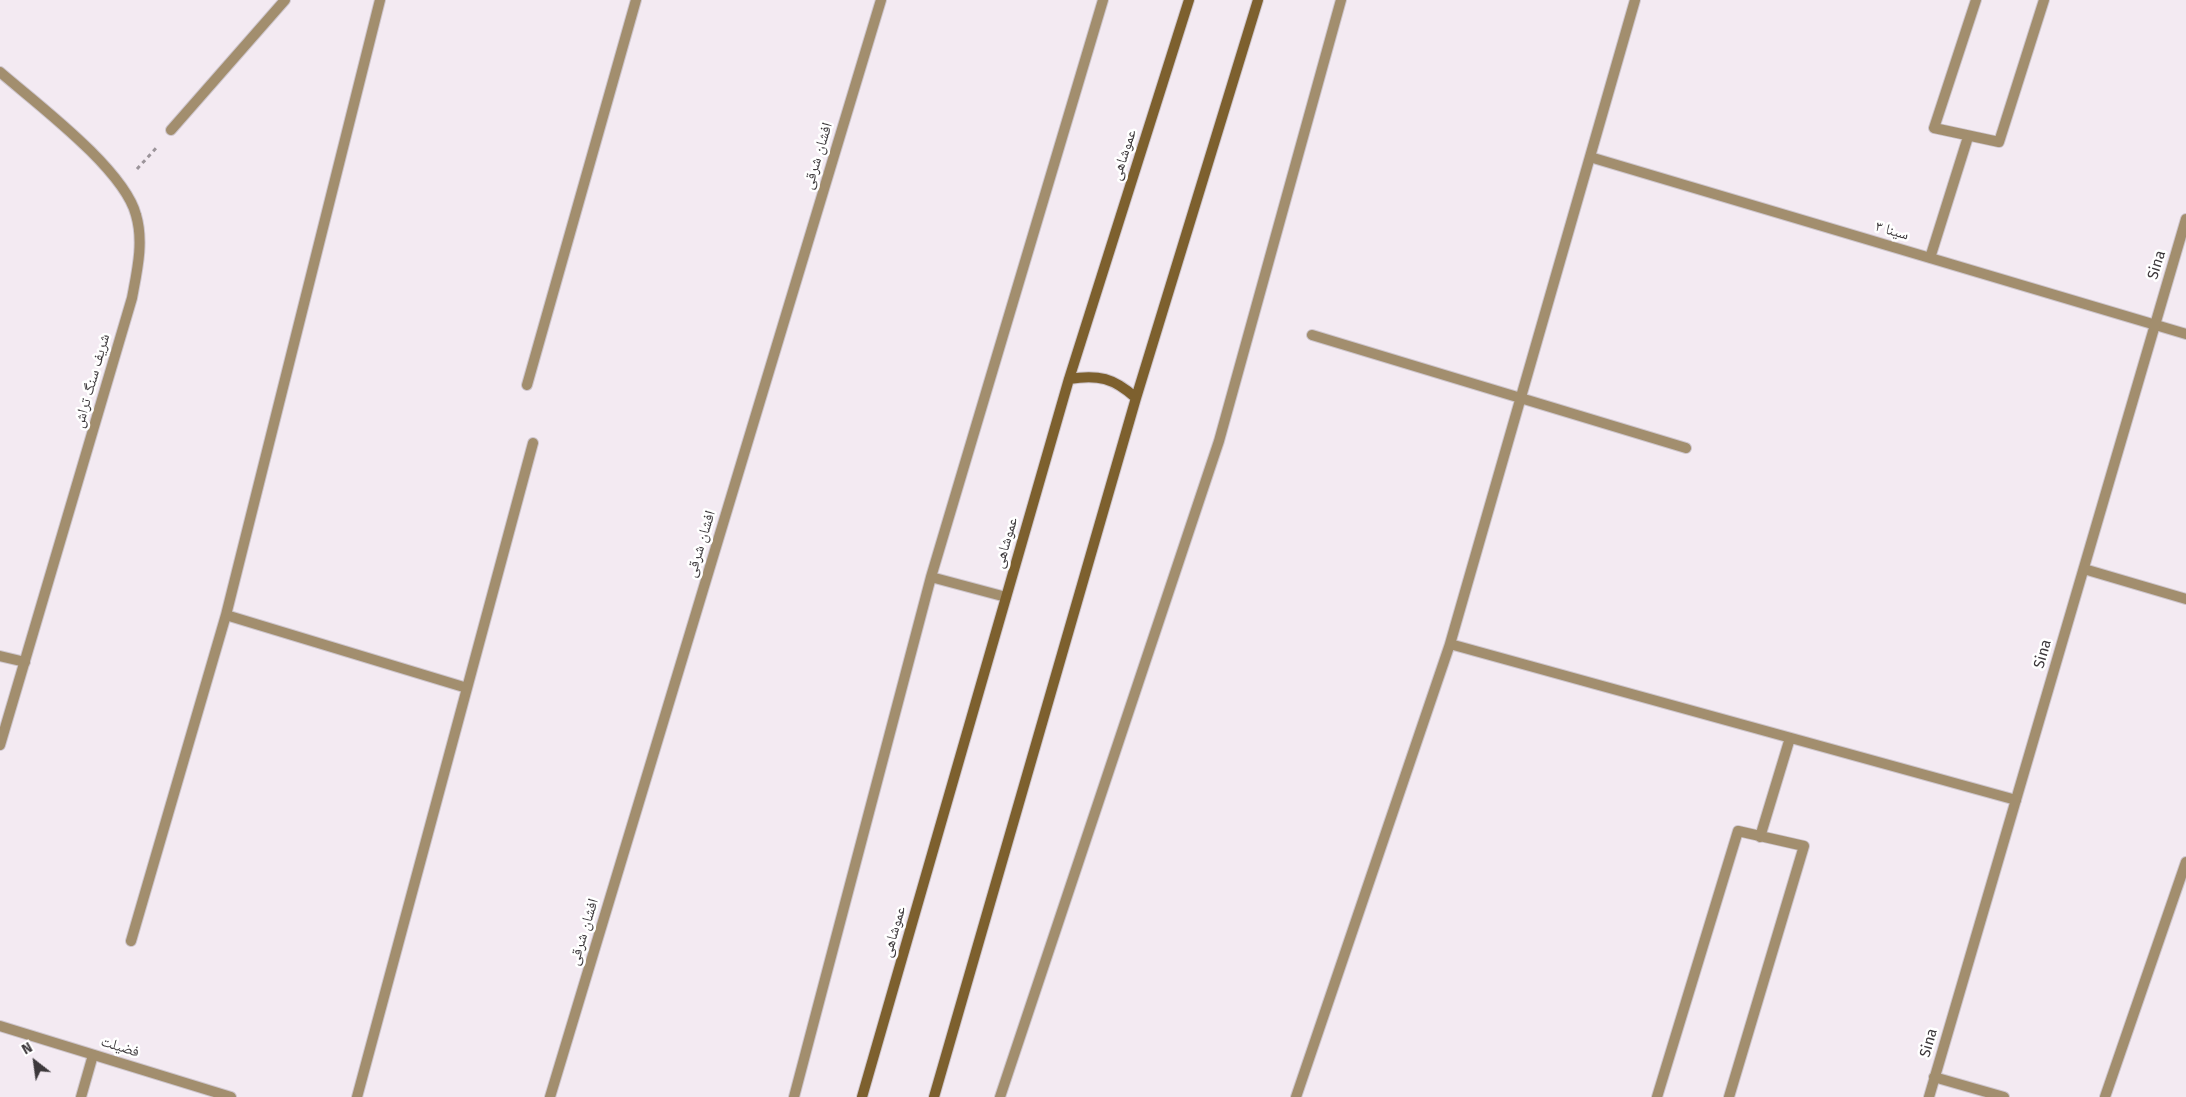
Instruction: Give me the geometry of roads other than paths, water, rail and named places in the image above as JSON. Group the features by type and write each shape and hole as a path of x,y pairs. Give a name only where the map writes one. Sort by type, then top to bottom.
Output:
{"main road":[{"name":"عموشاهی","path":"862,1097 1069,379 1188,0"},
{"path":"934,1097 1136,398 1258,0"},
{"path":"1069,379 1087,376 1105,378 1122,386 1136,398"}],"street":[{"path":"171,130 285,0"},
{"path":"131,941 226,615 380,0"},
{"path":"527,385 636,0"},
{"name":"افشان شرقی","path":"550,1097 881,0"},
{"path":"794,1097 931,577 1103,0"},
{"path":"1000,1097 1219,441 1341,0"},
{"path":"1296,1097 1450,644 1635,0"},
{"path":"1976,0 1934,128 1968,137 1999,142 2044,0"},
{"name":"شریف سنگ تراش","path":"0,72 94,154 122,186 136,214 140,248 132,298 0,745"},
{"path":"1930,258 1968,137"},
{"name":"سینا ۳","path":"1590,157 2186,334"},
{"name":"Sina","path":"1928,1097 2186,219"},
{"path":"1312,336 1686,448"},
{"path":"357,1097 533,443"},
{"path":"2084,569 2186,599"},
{"path":"931,577 1006,597"},
{"path":"226,615 467,688"},
{"path":"1450,644 2016,800"},
{"path":"0,656 24,662"},
{"path":"1760,837 1790,738"},
{"path":"1657,1097 1738,831 1804,846 1730,1097"},
{"path":"2105,1097 2186,862"},
{"name":"فضیلت","path":"0,1026 230,1097"},
{"path":"80,1097 93,1055"},
{"path":"1934,1077 2004,1097"}]}
